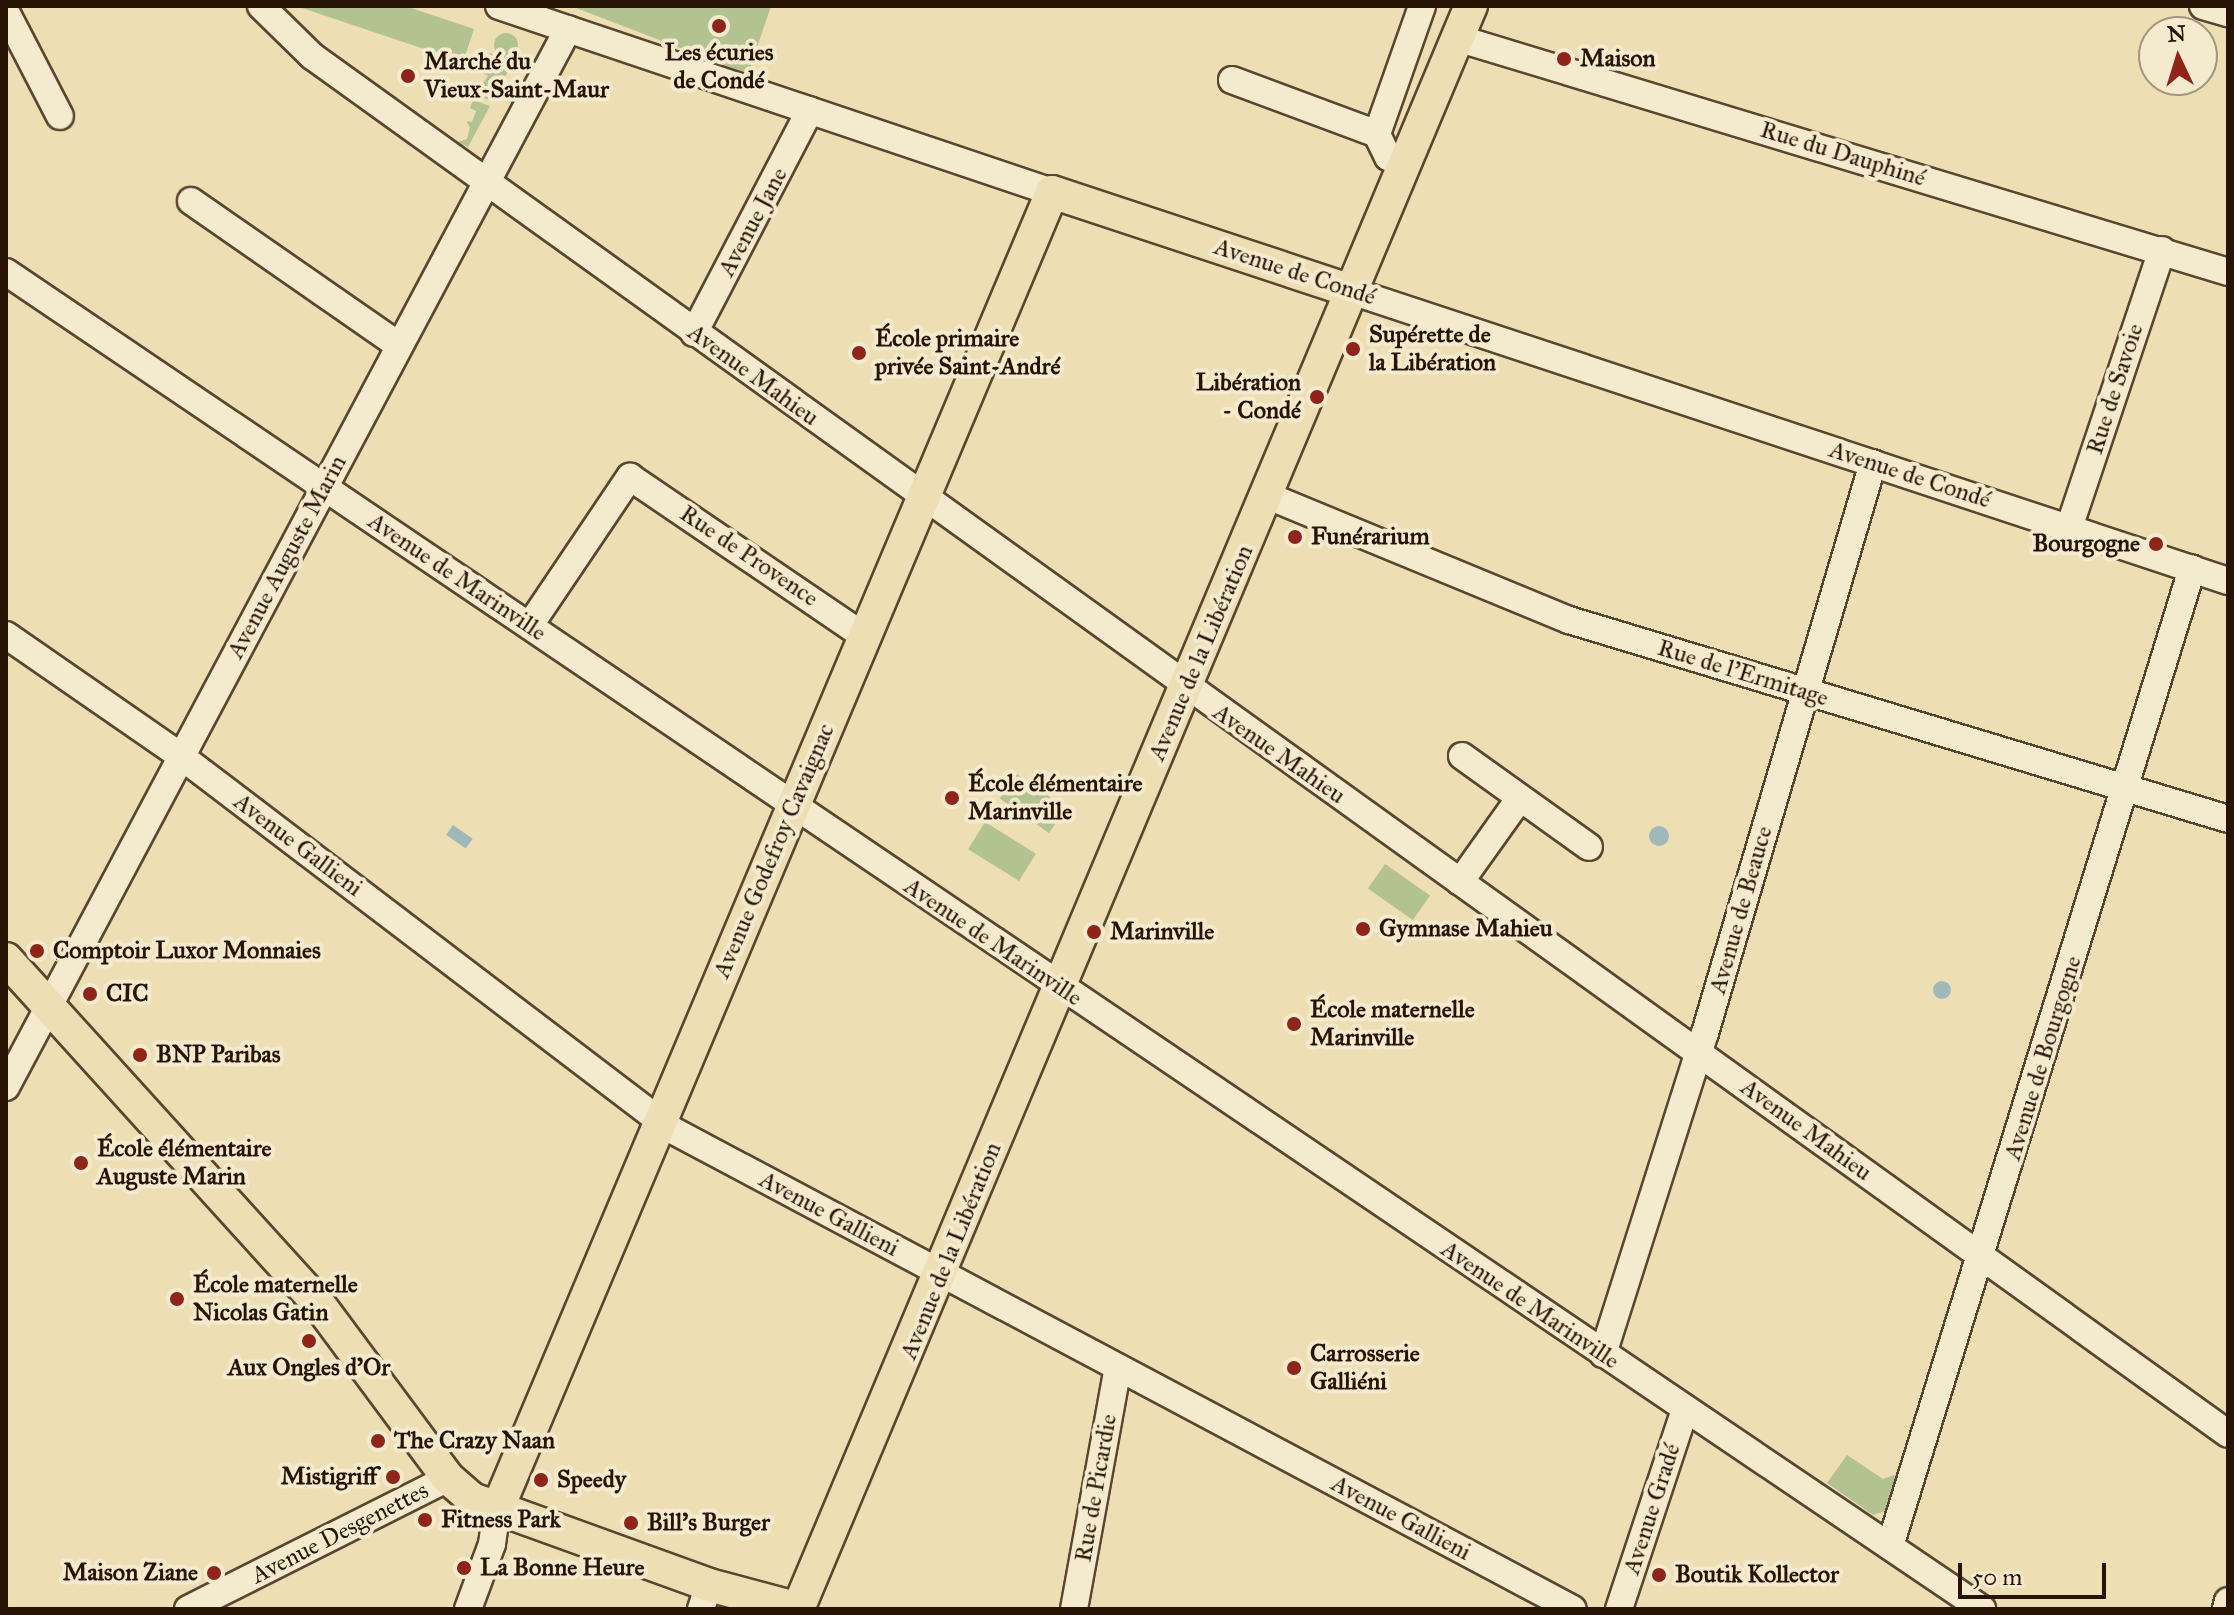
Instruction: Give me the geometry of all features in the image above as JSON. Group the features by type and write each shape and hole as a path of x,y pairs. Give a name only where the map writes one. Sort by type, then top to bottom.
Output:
{"main road":[{"name":"Avenue de la Libération","path":"799,1609 1268,496 1402,163 1471,6"},
{"name":"Avenue de Condé","path":"1046,184 1351,291"},
{"name":"Avenue Godefroy Cavaignac","path":"497,1510 925,498 1046,184"},
{"path":"6,959 42,1017 318,1303 448,1478 497,1510 705,1597 799,1609"}],"street":[{"name":"Avenue Mahieu","path":"261,6 312,56 1186,688 1699,1052 2228,1434"},
{"name":"Avenue de Condé","path":"499,6 810,110 1046,184"},
{"path":"1377,134 1422,6"},
{"path":"2203,6 2228,13"},
{"path":"6,12 60,116"},
{"name":"Avenue Auguste Marin","path":"6,1087 324,488 483,180 568,29"},
{"name":"Rue du Dauphiné","path":"1457,38 2228,272"},
{"path":"1232,80 1377,134 1388,157 1402,163"},
{"name":"Avenue Jane","path":"694,333 810,110"},
{"path":"191,201 398,345"},
{"name":"Rue de Savoie","path":"2069,528 2162,250"},
{"name":"Avenue de Marinville","path":"6,272 1982,1609"},
{"name":"Avenue de Condé","path":"1351,291 2228,581"},
{"name":"Avenue de Beauce","path":"1603,1354 1699,1052 1873,463"},
{"name":"Rue de Provence","path":"530,625 630,477 865,637"},
{"name":"Rue de l'Ermitage","path":"1268,496 1569,620 2228,819"},
{"name":"Avenue de Bourgogne","path":"1890,1546 1982,1258 2192,569"},
{"name":"Avenue Gallieni","path":"6,635 182,757 660,1120 942,1274 1573,1609"},
{"path":"1462,756 1589,847"},
{"path":"1460,882 1520,798"},
{"name":"Rue de Picardie","path":"1074,1609 1118,1368"},
{"name":"Avenue Gradé","path":"1619,1609 1685,1409"},
{"name":"Avenue Desgenettes","path":"188,1609 448,1478"},
{"path":"468,1609 492,1544 497,1510"},
{"path":"2226,1609 2228,1601"}],"green space":[{"path":"296,6 405,6 474,29 463,62"},
{"name":"Les écuries de Condé","path":"571,6 771,6 748,74"},
{"path":"506,33 517,40 518,45 511,56 506,57 495,50 494,45 501,34"},
{"path":"489,53 513,61 493,101 475,95 488,76 482,73 489,70"},
{"path":"473,100 490,106 468,147 458,142 467,139 470,127 466,121 472,122 476,111 470,108"},
{"path":"1017,774 1066,808 1049,833 1000,799"},
{"path":"985,822 1036,854 1019,881 968,849"},
{"path":"1385,864 1430,896 1413,920 1368,889"},
{"path":"1847,1455 1883,1479 1897,1474 1888,1510 1873,1515 1827,1483"}],"water":[{"path":"453,825 473,839 466,849 446,835"},
{"path":"1659,826 1666,829 1669,836 1666,843 1659,846 1652,843 1649,836 1652,829"},
{"path":"1938,981 1946,981 1951,990 1949,997 1938,999 1933,994 1933,986"}],"place":[{"name":"Les écuries de Condé","path":"719,26"},
{"name":"Maison","path":"1564,59"},
{"name":"Marché du Vieux-Saint-Maur","path":"408,76"},
{"name":"Supérette de la Libération","path":"1353,349"},
{"name":"École primaire privée Saint-André","path":"859,353"},
{"name":"Libération - Condé","path":"1317,397"},
{"name":"Funérarium","path":"1295,537"},
{"name":"Bourgogne","path":"2156,544"},
{"name":"École élémentaire Marinville","path":"952,798"},
{"name":"Gymnase Mahieu","path":"1363,929"},
{"name":"Marinville","path":"1094,932"},
{"name":"Comptoir Luxor Monnaies","path":"37,951"},
{"name":"CIC","path":"90,994"},
{"name":"École maternelle Marinville","path":"1294,1024"},
{"name":"BNP Paribas","path":"140,1055"},
{"name":"École élémentaire Auguste Marin","path":"81,1163"},
{"name":"École maternelle Nicolas Gatin","path":"177,1299"},
{"name":"Aux Ongles d'Or","path":"309,1341"},
{"name":"Carrosserie Galliéni","path":"1294,1368"},
{"name":"The Crazy Naan","path":"378,1441"},
{"name":"Mistigriff","path":"393,1477"},
{"name":"Speedy","path":"541,1480"},
{"name":"Fitness Park","path":"425,1520"},
{"name":"Bill's Burger","path":"631,1523"},
{"name":"La Bonne Heure","path":"464,1568"},
{"name":"Maison Ziane","path":"214,1573"},
{"name":"Boutik Kollector","path":"1659,1575"}]}
